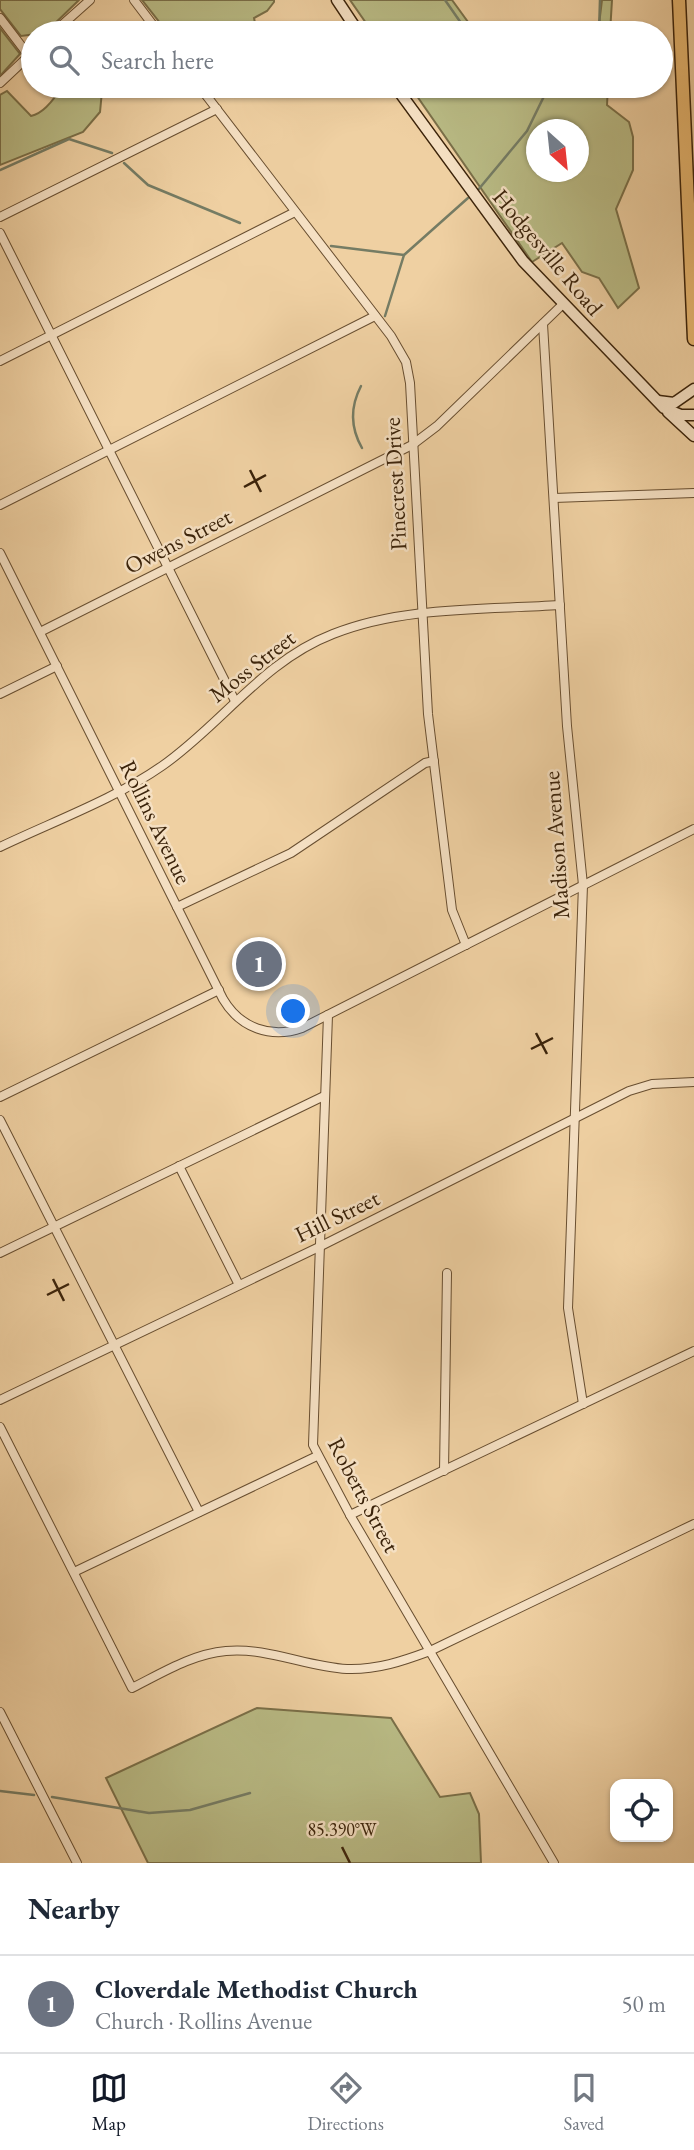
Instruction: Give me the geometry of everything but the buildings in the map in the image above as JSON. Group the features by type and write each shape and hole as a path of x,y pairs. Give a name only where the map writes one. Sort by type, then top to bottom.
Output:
{"main road":[{"path":"679,0 691,192 694,339"}],"street":[{"path":"66,21 90,0"},
{"path":"134,0 150,21"},
{"path":"337,0 351,21"},
{"path":"0,18 21,42"},
{"path":"0,83 21,63"},
{"name":"Pinecrest Drive","path":"208,98 375,316 406,362 434,761 452,910 466,945"},
{"name":"Hodgesville Road","path":"404,98 505,239 562,305 685,431 694,436"},
{"path":"0,217 216,109"},
{"path":"0,361 296,212"},
{"path":"0,233 235,701"},
{"name":"Owens Street","path":"40,632 412,445 437,426 562,305"},
{"path":"0,505 375,316"},
{"name":"Madison Avenue","path":"542,324 571,776 583,885 568,1308 583,1404"},
{"path":"661,405 674,403 694,388"},
{"path":"661,405 681,415 694,415"},
{"path":"554,498 694,493"},
{"name":"Rollins Avenue","path":"0,553 219,990 233,1013 262,1031 295,1031 694,829"},
{"name":"Moss Street","path":"0,847 118,790 163,765 278,664 331,634 363,624 422,614 559,606"},
{"path":"0,694 57,666"},
{"path":"177,907 291,853 425,763 434,761"},
{"path":"0,1097 219,990"},
{"name":"Roberts Street","path":"328,1015 312,1435 317,1456 554,1863"},
{"name":"Hill Street","path":"0,1400 320,1247 641,1086 694,1082"},
{"path":"0,1253 324,1096"},
{"path":"0,1120 199,1512"},
{"path":"179,1166 239,1285"},
{"path":"443,1471 447,1273"},
{"path":"350,1516 694,1351"},
{"path":"0,1427 132,1688 196,1657 228,1650 258,1652 346,1669 383,1666 430,1651 694,1524"},
{"path":"74,1572 317,1456"},
{"path":"0,1712 77,1863"}],"green space":[{"path":"0,0 79,0 57,21 21,21 21,36 0,9"},
{"path":"142,0 274,0 267,11 254,18 255,21 159,21"},
{"path":"350,0 452,0 467,21 365,21"},
{"path":"602,0 612,0 611,21 599,21"},
{"path":"0,28 20,54 0,76"},
{"path":"7,91 31,116 53,100 101,98 100,112 83,132 0,165 0,95"},
{"path":"418,98 607,98 607,105 629,122 633,137 633,170 616,209 639,288 618,308 599,278 582,272 562,243 532,262"},
{"path":"257,1708 391,1718 440,1797 470,1793 479,1814 481,1863 148,1863 106,1778"}],"waterway":[{"path":"445,0 460,21"},
{"path":"599,21 600,0"},
{"path":"478,190 527,131 543,98"},
{"path":"0,170 69,139 112,153"},
{"path":"124,163 148,185 240,223"},
{"path":"331,246 404,255 468,198"},
{"path":"385,316 404,255"},
{"path":"361,386 353,417 355,432 362,448"},
{"path":"0,1791 34,1795"},
{"path":"52,1797 149,1813 190,1810 250,1793"}],"place":[{"name":"Cloverdale Methodist Church","path":"259,964"}]}
